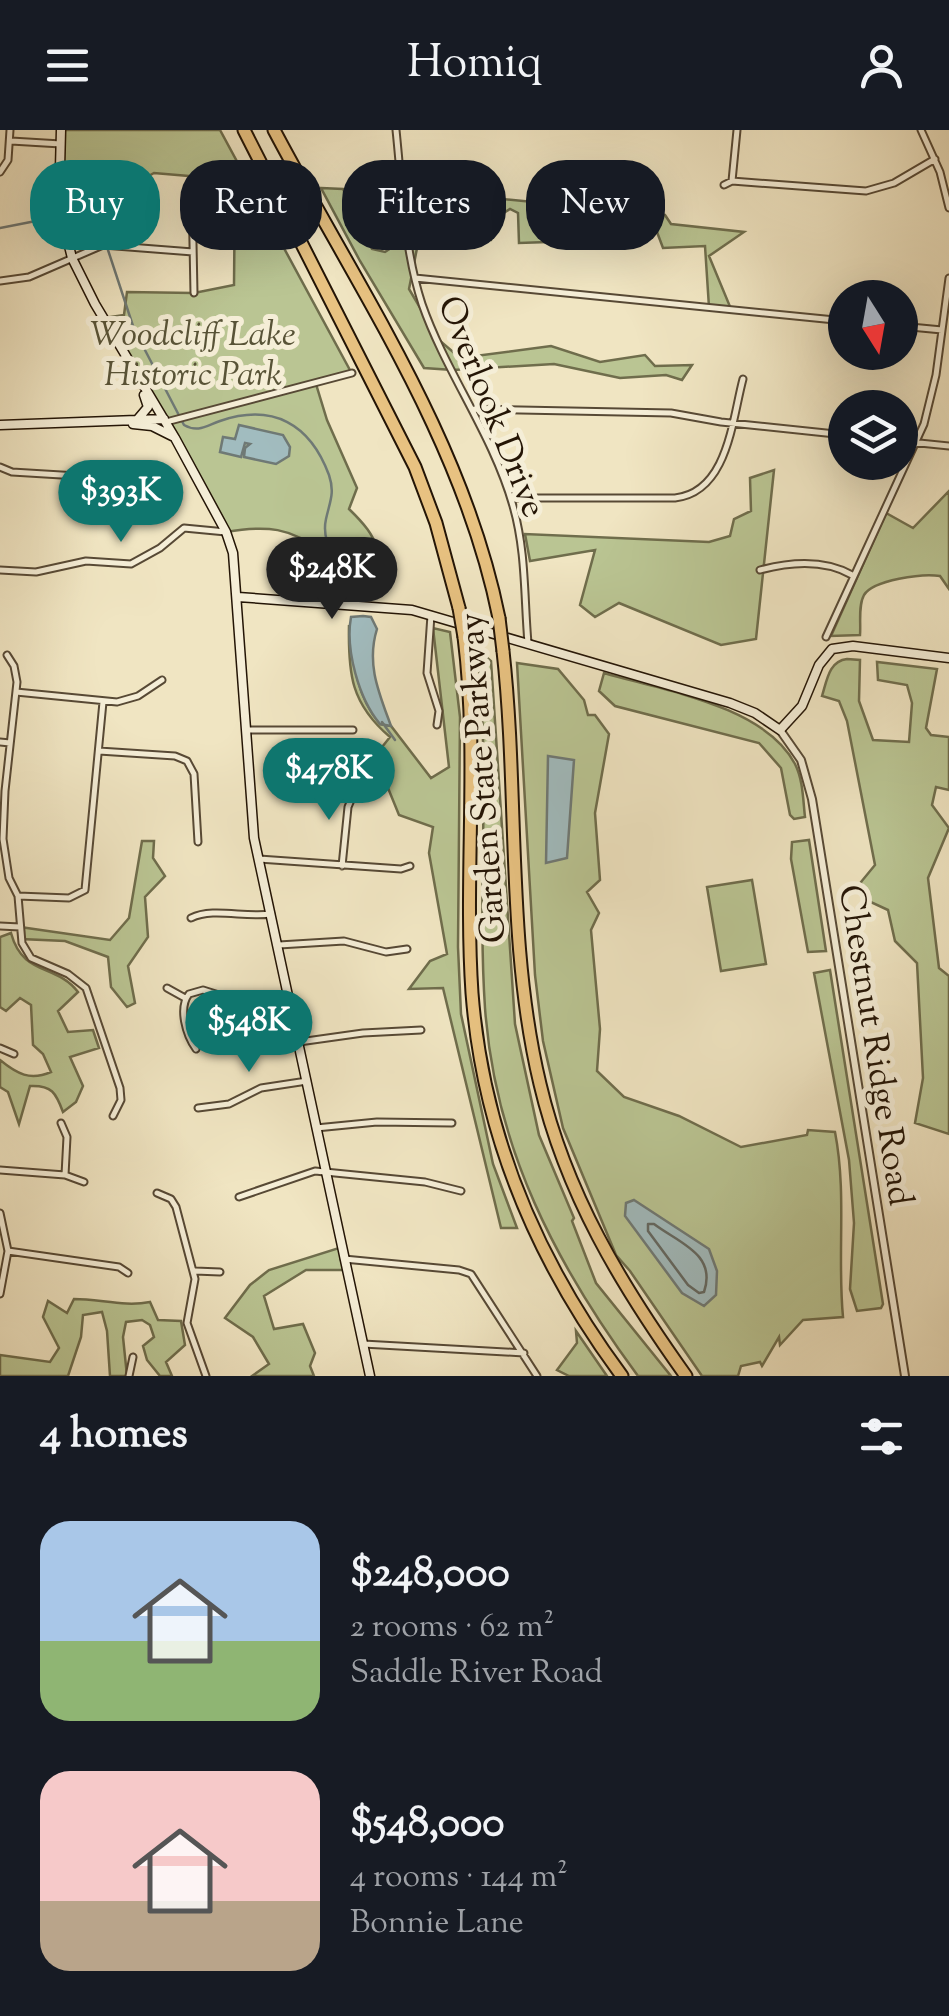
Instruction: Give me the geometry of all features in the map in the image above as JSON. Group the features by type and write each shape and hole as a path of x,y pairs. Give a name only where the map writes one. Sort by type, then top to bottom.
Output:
{"highway":[{"name":"Garden State Parkway","path":"244,130 415,467 436,522 459,608 472,726 472,992 484,1080 507,1165 535,1235 580,1316 621,1375"},
{"name":"Garden State Parkway","path":"274,130 448,454 480,538 504,651 522,968 540,1084 556,1141 589,1223 625,1288 686,1376"}],"main road":[{"path":"62,130 59,206 72,258 175,438 234,553 252,825 370,1376"},
{"path":"137,376 148,408 137,420"},
{"path":"124,420 152,426 175,438"},
{"path":"0,424 165,421"},
{"path":"238,597 383,607 431,615 730,703 766,719 780,730 802,706 819,665 832,650 853,646 949,658"}],"street":[{"path":"0,172 8,160 10,130"},
{"name":"Overlook Drive","path":"396,130 415,278 424,307 510,498 522,547 528,643"},
{"path":"732,181 737,130"},
{"path":"921,130 935,159 949,208"},
{"path":"10,141 61,144"},
{"path":"724,185 732,181 866,191 894,182 935,159"},
{"path":"0,281 29,277 95,247 110,245 193,252 194,293"},
{"path":"415,278 828,319"},
{"path":"918,434 932,396 949,278"},
{"path":"918,328 942,330"},
{"path":"165,421 352,373"},
{"path":"510,498 691,495 704,488 714,475 743,378"},
{"path":"472,410 671,412 828,433"},
{"path":"918,442 949,446"},
{"path":"0,467 12,472 94,478 110,472"},
{"path":"826,637 897,480"},
{"path":"0,570 36,572 86,561 131,564 160,548 184,528 226,532"},
{"path":"760,570 796,564 840,568 852,575"},
{"path":"431,615 427,672 439,711 437,725"},
{"path":"7,655 16,673 16,692 2,830 6,866 18,896 22,943 31,958 74,977 90,995 120,1088 121,1100 113,1116"},
{"path":"16,692 103,702 128,700 162,680"},
{"path":"18,896 68,898 85,890 103,702"},
{"path":"248,730 353,730"},
{"name":"Chestnut Ridge Road","path":"780,730 801,760 812,799 904,1376"},
{"path":"0,742 10,743"},
{"path":"99,751 187,760 194,774 198,842"},
{"path":"342,866 348,807 354,793"},
{"path":"259,859 401,869 410,866"},
{"path":"191,918 207,912 244,917 271,914"},
{"path":"0,926 20,927"},
{"path":"279,945 344,941 386,952 406,949"},
{"path":"166,988 185,998"},
{"path":"185,998 203,990 241,1002 289,995"},
{"path":"185,998 188,1037 196,1049"},
{"path":"299,1042 363,1032 422,1030"},
{"path":"0,1048 14,1054"},
{"path":"198,1108 230,1104 261,1088 307,1080"},
{"path":"316,1128 377,1122 452,1123"},
{"path":"62,1123 67,1137 66,1174"},
{"path":"0,1170 66,1174 84,1182"},
{"path":"239,1197 305,1172 425,1182 461,1190"},
{"path":"156,1193 172,1200 176,1207 194,1272 187,1323 206,1376"},
{"path":"0,1213 8,1251 0,1294"},
{"path":"8,1251 128,1272"},
{"path":"344,1259 471,1274 537,1376"},
{"path":"194,1272 220,1272"},
{"path":"363,1344 524,1353"},
{"path":"128,1376 133,1356"}],"green space":[{"path":"61,130 220,130 236,160 180,160 180,175 160,174 160,160 60,160"},
{"path":"322,188 342,189 342,227 322,190"},
{"path":"506,199 526,201 526,243 519,243 518,213 506,212"},
{"path":"665,215 671,224 744,232 709,256 731,309 709,307 705,246 665,248"},
{"name":"Woodcliff Lake Historic Park","path":"234,250 285,250 351,372 316,384 357,488 349,509 367,529 376,547 376,594 292,588 321,578 324,553 278,530 226,532 104,318 124,315 127,292 194,293 234,285"},
{"path":"354,250 417,250 409,289 439,340 460,358 551,346 600,362 645,355 655,366 692,365 682,380 666,375 620,378 554,364 424,368"},
{"path":"774,470 756,639 721,645 619,603 595,617 580,605 595,550 530,561 525,534 709,542 730,536 734,519 751,511 750,478"},
{"path":"949,491 949,589 940,576 932,575 877,585 862,599 860,635 831,636 886,513 913,528"},
{"path":"349,625 354,665 366,702 380,724 391,726 431,778 449,767 433,628 450,632 460,717 461,1014 493,1164 517,1228 501,1228 443,988 409,989 430,961 447,954 429,853 433,827 399,815 375,756 390,737 367,712 354,687"},
{"path":"477,649 491,661 515,1024 539,1135 596,1283 671,1376 638,1376 608,1334 534,1203 502,1109 485,1008 483,739"},
{"path":"847,659 860,660 859,701 873,740 909,742 912,703 907,685 878,680 877,662 937,669 926,728 931,735 949,737 949,790 936,787 932,805 949,828 928,878 939,968 949,976 949,1134 915,1123 923,1078 917,963 895,941 888,910 864,899 861,882 875,865 847,721 839,701 822,696 832,667"},
{"path":"517,663 558,669 584,700 588,715 595,715 609,734 595,813 600,880 587,892 599,913 591,930 600,1029 597,1071 624,1097 679,1116 741,1147 807,1135 808,1130 835,1132 840,1178 843,1317 803,1320 780,1345 779,1337 762,1366 760,1362 741,1366 738,1376 702,1376 616,1255 563,1128 543,1041 535,975"},
{"path":"604,673 710,703 761,728 781,744 795,764 805,817 794,819 790,815 781,768 759,743 615,706 599,691"},
{"path":"809,840 826,951 808,952 791,859 792,842"},
{"path":"142,841 154,841 153,858 165,876 145,897 148,937 128,966 135,1003 127,1007 111,987 108,957 65,941 21,939 20,927 110,940 129,918"},
{"path":"752,880 766,964 721,971 707,887"},
{"path":"11,933 23,957 78,992 58,1011 68,1032 93,1030 99,1048 70,1057 83,1086 76,1102 63,1112 52,1091 30,1086 19,1124 8,1092 0,1087 0,1060 24,1075 51,1072 43,1054 33,1045 31,1005 20,998 6,1011 0,1007 0,937"},
{"path":"830,970 883,1304 881,1308 857,1311 850,1289 854,1223 849,1160 814,973"},
{"path":"342,1247 347,1270 306,1270 264,1296 274,1329 303,1324 315,1353 310,1366 314,1376 252,1376 269,1364 253,1337 225,1318 250,1285 269,1270"},
{"path":"74,1299 150,1302 158,1320 181,1321 185,1345 166,1362 172,1376 160,1376 147,1360 143,1346 154,1337 150,1325 142,1320 126,1322 123,1337 127,1376 110,1376 102,1312 83,1315 81,1337 68,1376 0,1376 0,1355 50,1362 59,1348 43,1317 48,1301 67,1313"},
{"path":"576,1331 607,1376 569,1376 557,1370 577,1343"}],"water":[{"path":"239,425 283,435 290,447 289,456 276,464 244,457 250,444 245,443 241,457 220,452 223,437 235,439"},
{"path":"351,617 371,617 377,629 373,666 391,726 380,724 372,714 355,674"},
{"path":"548,756 574,760 567,858 546,863"},
{"path":"634,1200 709,1249 717,1271 716,1295 704,1306 682,1293 625,1216 626,1203"}],"waterway":[{"path":"0,228 30,222"},
{"path":"108,250 134,329 184,425 198,429 239,416 273,417 287,422 311,443 332,487 326,538 339,563 359,585 359,600"},
{"path":"382,722 395,740"}]}
